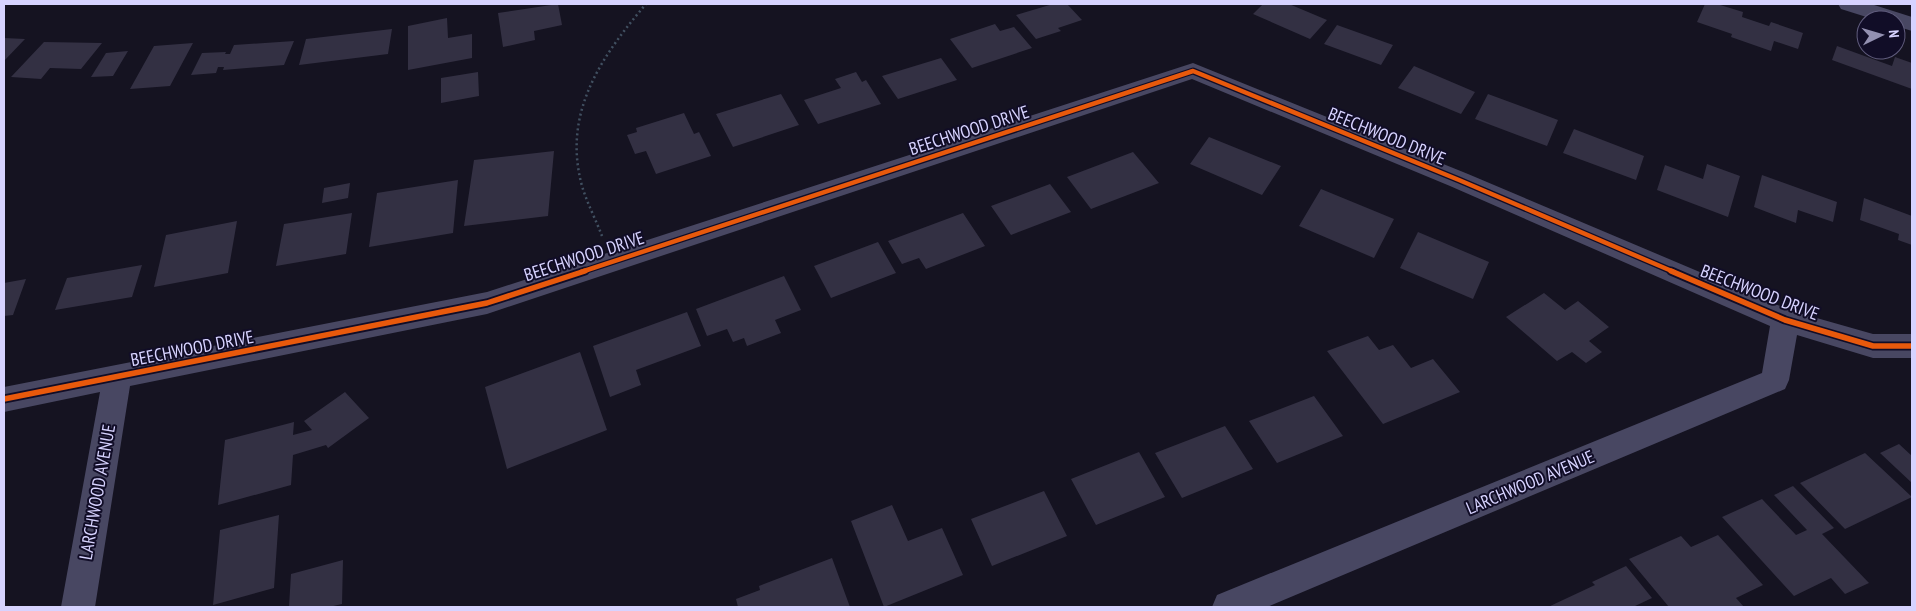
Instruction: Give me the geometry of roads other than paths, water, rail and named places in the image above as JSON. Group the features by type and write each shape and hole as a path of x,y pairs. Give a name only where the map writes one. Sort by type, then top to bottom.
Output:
{"street":[{"path":"1849,4 1912,24"},
{"name":"BEECHWOOD DRIVE","path":"4,399 487,303 1193,71 1459,180 1785,320 1873,346 1912,346"},
{"name":"LARCHWOOD AVENUE","path":"1229,607 1775,380 1785,320"},
{"name":"LARCHWOOD AVENUE","path":"78,607 117,378"}]}
